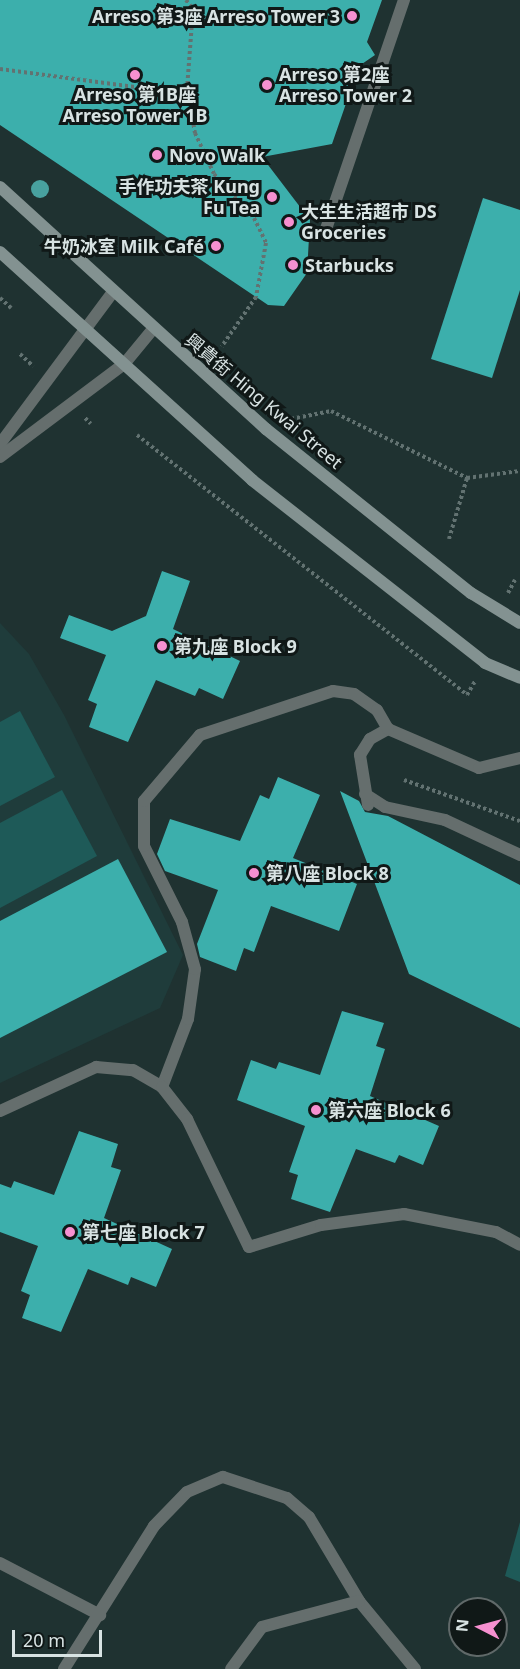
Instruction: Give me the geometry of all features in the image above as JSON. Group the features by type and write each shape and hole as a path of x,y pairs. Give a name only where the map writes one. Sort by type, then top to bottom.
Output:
{"street":[{"path":"326,229 404,0"},
{"name":"興貴街 Hing Kwai Street","path":"0,187 153,329 393,531 471,593 520,623"},
{"path":"0,252 85,326 252,480 334,547 485,663 520,678"},
{"path":"0,444 85,326 112,293"},
{"path":"0,457 125,363 153,329"},
{"path":"162,1087 189,1019 195,969 182,922 144,846 144,801 200,735 333,691 354,694 370,705 388,729 479,768 520,758"},
{"path":"388,729 370,739 360,755 366,799 385,807 445,820 520,855"},
{"path":"0,1111 96,1067 133,1070 162,1087 186,1119 249,1247 321,1225 404,1214 496,1232 520,1245"},
{"path":"64,1669 154,1526 187,1492 223,1477 287,1498 309,1517 359,1601 415,1669"},
{"path":"0,1563 100,1615"},
{"path":"231,1669 262,1627 359,1601"}],"path":[{"path":"186,0 193,9 187,94 203,154 228,192 254,218 266,243 256,297 222,346"},
{"path":"0,69 187,94"},
{"path":"0,298 11,308"},
{"path":"291,419 331,411 467,478 520,471"},
{"path":"137,435 467,695"},
{"path":"449,539 467,478"},
{"path":"404,780 520,821"}],"shaded area":[{"path":"0,623 29,654 64,715 183,955 160,1008 0,1083"},
{"path":"20,711 55,777 0,806 0,722"},
{"path":"62,790 97,856 0,908 0,823"},
{"path":"520,1522 520,1582 505,1576"}],"building":[{"name":"Novo Walk","path":"0,0 382,0 367,42 375,55 359,66 332,144 262,157 310,220 307,273 284,306 268,305 0,125"},
{"path":"483,198 520,210 520,290 492,378 431,359"},
{"name":"第九座 Block 9","path":"162,571 190,581 173,629 240,661 223,699 199,688 195,696 156,680 128,742 89,727 97,704 88,700 106,655 60,638 69,615 112,631 146,616"},
{"name":"第八座 Block 8","path":"278,777 320,795 293,858 357,884 339,931 271,906 254,952 244,948 236,971 200,957 197,944 218,890 165,871 157,854 170,819 240,841 260,795 269,799"},
{"path":"340,791 359,801 365,812 388,816 520,885 520,1028 409,974"},
{"path":"118,859 167,952 0,1038 0,921"},
{"name":"第六座 Block 6","path":"342,1011 384,1023 376,1046 385,1049 370,1096 439,1126 423,1165 399,1155 395,1163 356,1149 330,1212 291,1199 298,1175 289,1172 305,1126 237,1100 251,1060 276,1069 279,1062 320,1075"},
{"name":"第七座 Block 7","path":"79,1131 118,1144 111,1167 121,1170 104,1218 172,1249 156,1287 131,1277 128,1285 88,1269 61,1332 22,1318 30,1295 21,1291 38,1246 0,1232 0,1184 11,1188 14,1181 54,1195"}],"place":[{"name":"Arreso 第3座 Arreso Tower 3","path":"352,16"},
{"name":"Arreso 第1B座 Arreso Tower 1B","path":"135,75"},
{"name":"Arreso 第2座 Arreso Tower 2","path":"267,85"},
{"name":"Novo Walk","path":"157,155"},
{"name":"手作功夫茶 Kung Fu Tea","path":"272,197"},
{"name":"大生生活超市 DS Groceries","path":"289,222"},
{"name":"牛奶冰室 Milk Café","path":"216,246"},
{"name":"Starbucks","path":"293,265"},
{"name":"第九座 Block 9","path":"162,646"},
{"name":"第八座 Block 8","path":"254,873"},
{"name":"第六座 Block 6","path":"316,1110"},
{"name":"第七座 Block 7","path":"70,1232"}]}
